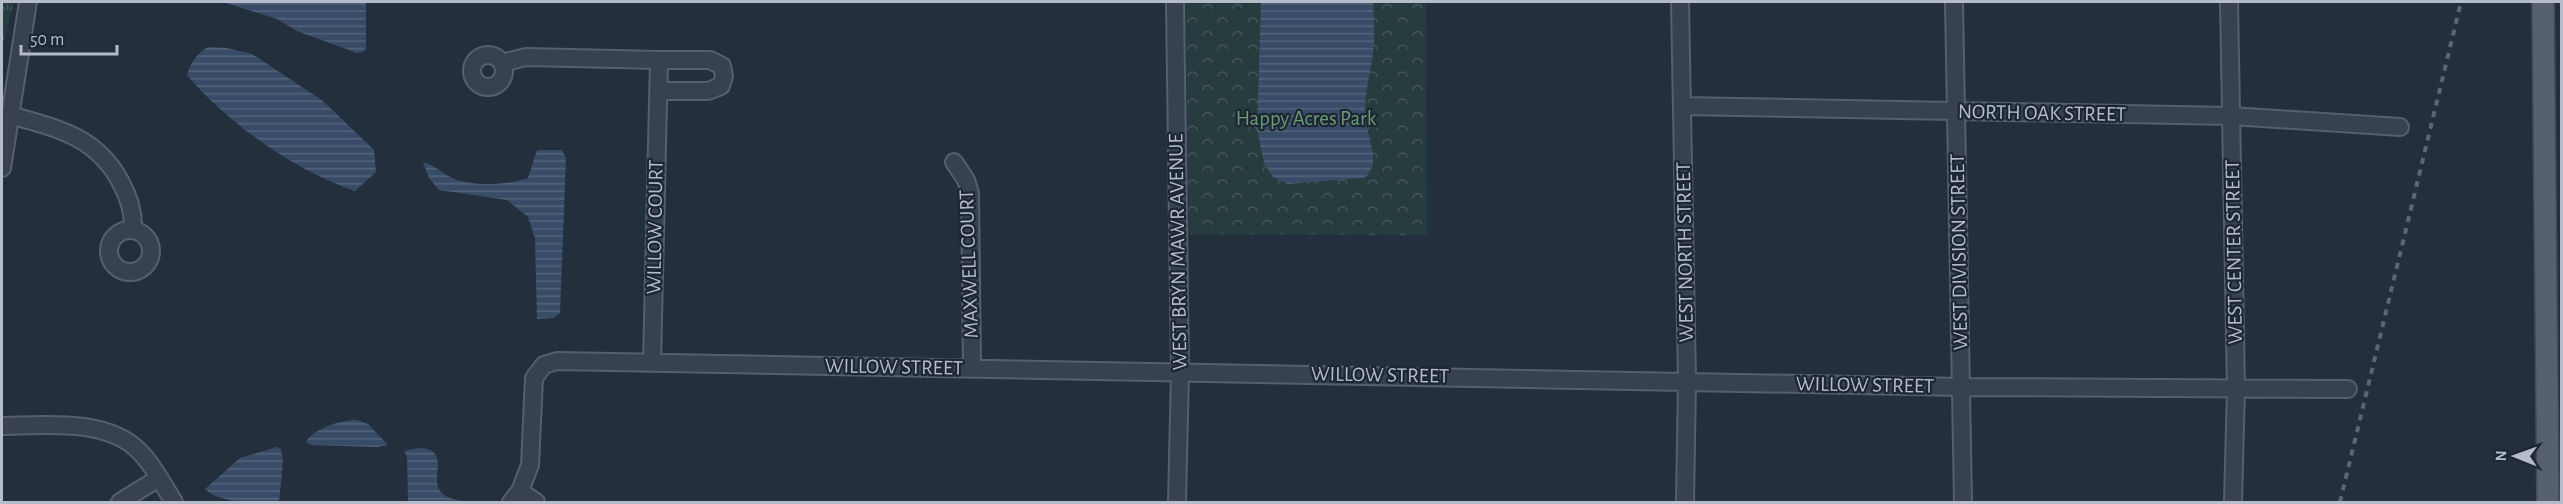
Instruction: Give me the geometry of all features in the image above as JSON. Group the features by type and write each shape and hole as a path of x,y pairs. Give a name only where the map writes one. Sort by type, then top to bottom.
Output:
{"main road":[{"path":"2543,2 2548,502"}],"street":[{"path":"2,168 28,2"},
{"name":"WEST BRYN MAWR AVENUE","path":"1175,2 1180,372 1177,502"},
{"name":"WEST NORTH STREET","path":"1680,2 1687,381 1686,502"},
{"name":"WEST DIVISION STREET","path":"1954,2 1963,502"},
{"name":"WEST CENTER STREET","path":"2229,2 2236,389 2233,502"},
{"path":"502,63 526,57 714,61 722,66 724,76 721,86 711,90 658,91"},
{"name":"WILLOW COURT","path":"652,363 659,60"},
{"name":"NORTH OAK STREET","path":"1683,106 2231,116 2400,127"},
{"path":"10,114 61,129 99,151 115,171 125,190 134,213 133,230"},
{"name":"MAXWELL COURT","path":"954,162 966,180 970,193 972,369"},
{"name":"WILLOW STREET","path":"536,502 516,497 530,465 533,383 540,367 557,361 1962,387 2348,389"},
{"path":"2,426 105,430 139,450 174,502"},
{"path":"120,502 159,478"}],"green space":[{"path":"2,2 14,2 2,47"},
{"name":"Happy Acres Park","path":"1185,2 1426,2 1427,235 1189,234"}],"water":[{"path":"223,2 366,2 366,48 363,52 357,53 297,31 277,19"},
{"path":"1261,2 1373,2 1374,46 1365,113 1373,159 1372,167 1364,178 1288,184 1273,177 1264,163 1257,129"},
{"path":"208,47 227,48 252,54 323,101 374,150 376,172 355,191 310,172 242,128 203,93 187,75 200,52"},
{"path":"537,150 562,150 566,158 560,313 554,318 537,319 535,238 528,217 507,200 439,190 429,178 423,162 460,181 480,184 510,182 528,178"},
{"path":"357,420 368,424 388,445 377,447 311,445 306,442 315,433 328,426 343,421"},
{"path":"277,447 281,449 283,462 279,502 229,500 205,489 240,458"},
{"path":"418,448 431,450 436,456 437,482 440,491 448,497 464,501 408,502 407,456 404,451"}],"railway":[{"path":"2340,502 2461,2"}]}
